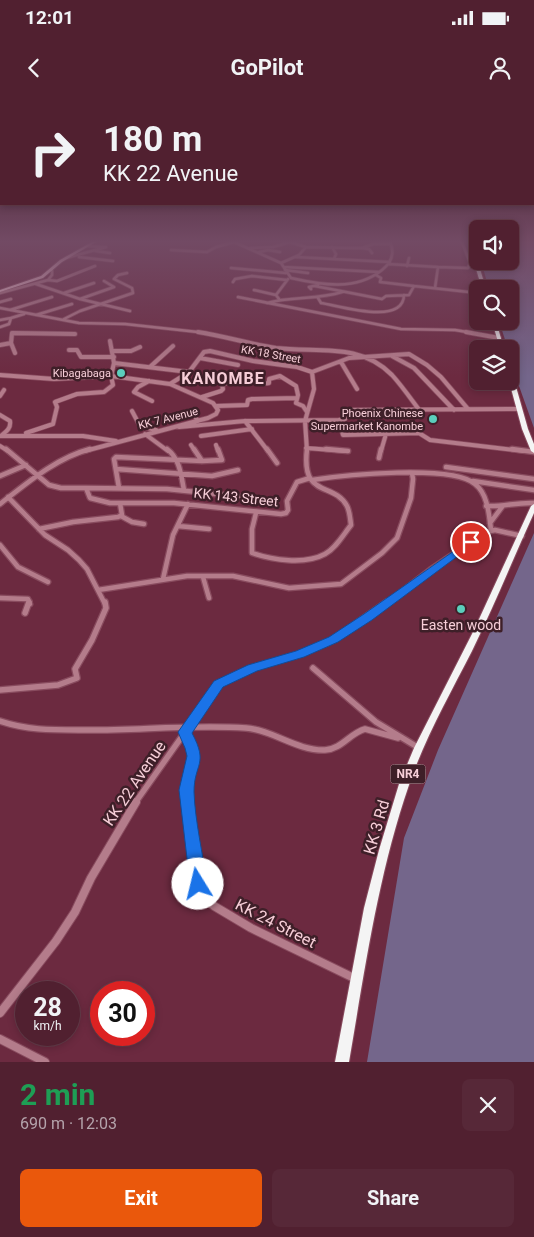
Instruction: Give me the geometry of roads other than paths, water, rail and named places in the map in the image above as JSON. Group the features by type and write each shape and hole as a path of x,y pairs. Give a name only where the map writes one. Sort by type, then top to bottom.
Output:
{"highway":[{"path":"497,330 499,338"},
{"path":"514,390 534,451"},
{"name":"KK 3 Rd","path":"342,1062 370,908 384,850 404,784 419,748 522,536 534,506"}],"main road":[{"path":"0,291 13,287"}],"street":[{"path":"0,291 6,292 25,287"},
{"path":"44,287 80,299 130,311"},
{"path":"64,294 83,287"},
{"path":"80,299 114,287"},
{"path":"64,320 133,293 130,287"},
{"path":"266,303 278,297 284,287"},
{"path":"329,287 382,299 386,296 410,294 414,287"},
{"path":"423,287 469,292"},
{"path":"254,290 295,300 318,298 344,291"},
{"path":"318,298 322,304 382,313 402,306 404,295"},
{"path":"9,310 52,296"},
{"path":"238,297 401,329 454,330 499,338"},
{"path":"0,302 11,299"},
{"path":"33,316 72,304"},
{"path":"0,308 79,324 91,322 172,329 224,336 277,348 340,351 367,357 396,377 420,412"},
{"path":"0,320 24,314"},
{"path":"0,327 9,324 12,318"},
{"path":"15,352 10,335 13,333 75,334"},
{"path":"1,436 26,433 54,423 57,407 55,402 77,394 107,391 112,385 111,376 114,363 110,341"},
{"path":"0,345 11,343"},
{"path":"151,366 173,346"},
{"path":"113,351 131,351 140,347"},
{"path":"69,350 77,350 81,357 114,357"},
{"name":"KK 18 Street","path":"200,358 204,352 212,350 253,361 297,367 312,372 349,358 409,354 427,365 441,377 468,409"},
{"path":"392,355 406,362 420,373 454,410"},
{"path":"170,384 189,372 200,358 238,365"},
{"path":"341,362 357,389"},
{"path":"114,363 189,372"},
{"path":"256,513 252,529 252,553 257,555 293,559 322,556 331,550 351,525 351,518 346,503 311,479 305,464 307,434 304,419 316,386 312,372"},
{"name":"KK 7 Avenue","path":"0,375 54,379 111,376 150,381 170,384 202,397 217,406 216,414 198,421 80,452 38,474 0,504"},
{"path":"202,397 221,391 224,389 222,385 240,379 246,378 262,384 269,383 268,380 279,376 289,380 296,386 296,403 303,406 308,412"},
{"path":"150,381 134,392 152,401"},
{"path":"0,396 4,390"},
{"path":"217,406 247,404 248,400 252,399 296,398"},
{"path":"172,427 245,421 339,420 345,419 347,410 420,412 520,408"},
{"path":"132,411 136,425 159,430"},
{"path":"0,416 10,421 11,424 10,428 1,436"},
{"path":"172,417 194,416 198,421"},
{"path":"339,420 342,434 419,433 430,440 534,451"},
{"path":"245,421 278,463"},
{"path":"201,436 252,429"},
{"path":"26,433 52,436 89,435 117,441"},
{"path":"145,434 173,454 184,490"},
{"path":"379,458 386,434"},
{"path":"191,445 202,461"},
{"path":"119,488 114,459 118,456 202,461 222,460 216,445"},
{"path":"0,446 9,450 49,485 61,488 184,490 256,498"},
{"path":"306,448 348,451"},
{"path":"0,476 26,465"},
{"path":"446,467 534,479"},
{"path":"116,469 217,476 238,470"},
{"path":"98,590 163,579 203,577 233,576 289,588 326,586 348,580 394,542 414,488 415,478 412,473"},
{"path":"311,479 425,473 534,490"},
{"name":"KK 143 Street","path":"86,488 90,498 97,501 188,504 256,513 286,513 288,510 287,501 297,482 311,479"},
{"path":"473,481 482,494 490,527"},
{"path":"0,690 58,685 77,678 75,669 77,664 92,640 106,608 104,600 87,569 74,554 39,529 8,497"},
{"path":"486,506 502,507 517,502 534,506"},
{"path":"120,503 121,516"},
{"path":"163,579 173,535 188,504"},
{"path":"490,527 502,507"},
{"path":"39,529 73,522 121,516 132,522 144,524"},
{"path":"178,526 209,529"},
{"path":"490,527 522,536"},
{"name":"KK 22 Avenue","path":"0,1013 56,941 75,912 91,878 138,798 218,684 252,668 300,654 333,640 368,617 490,527"},
{"path":"0,546 18,567 48,582"},
{"path":"203,577 209,598"},
{"path":"0,598 28,599 30,604 25,613"},
{"path":"313,668 378,726 419,748"},
{"path":"0,721 21,728 38,730 186,731 220,727 261,730 310,749 327,750 341,745 365,729 398,738"},
{"name":"KK 24 Street","path":"186,731 194,756 189,776 188,803 198,884 206,900 227,915 356,979"},
{"path":"0,1039 45,1062"}],"place":[{"name":"Kibagabaga","path":"121,373"},
{"name":"Phoenix Chinese Supermarket Kanombe","path":"433,419"},
{"name":"Easten wood","path":"461,609"}],"district":[{"name":"KANOMBE","path":"223,378"}]}
